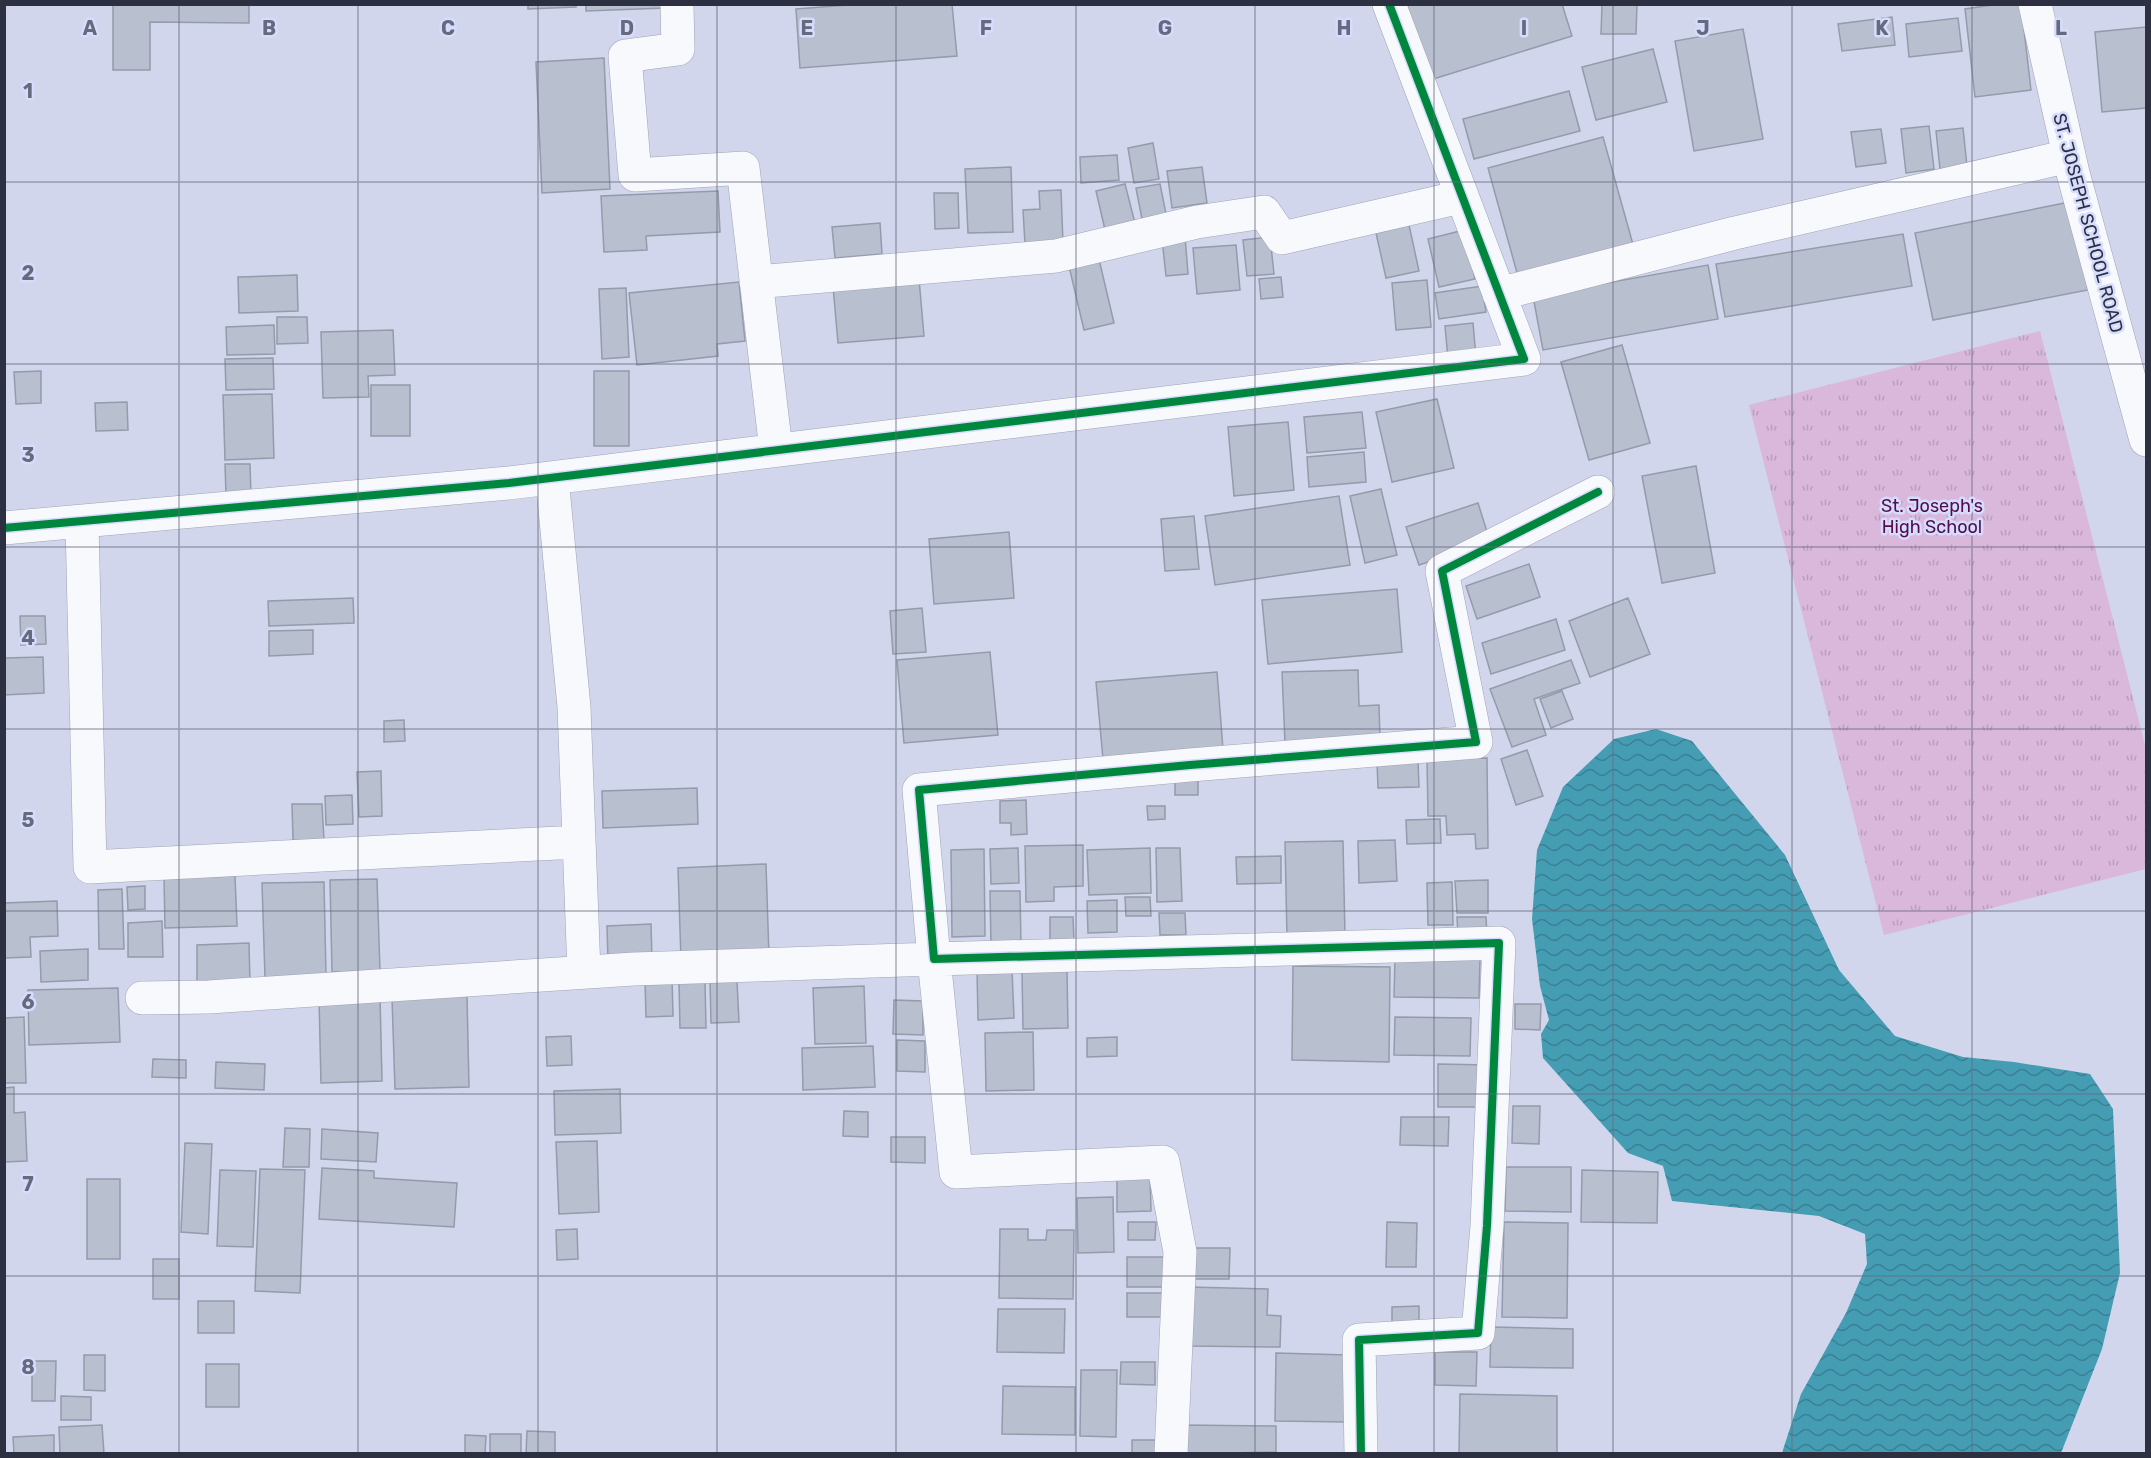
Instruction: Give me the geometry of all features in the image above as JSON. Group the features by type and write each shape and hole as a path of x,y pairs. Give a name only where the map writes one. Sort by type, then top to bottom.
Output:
{"street":[{"path":"677,4 678,49 625,56 635,175 743,168 776,450"},
{"path":"4,528 552,478 1524,359 1389,4"},
{"name":"ST. JOSEPH SCHOOL ROAD","path":"2035,4 2069,156 2146,440"},
{"path":"1499,294 1735,233 2069,156"},
{"path":"756,282 1056,256 1197,222 1264,213 1282,238 1461,196"},
{"path":"552,478 574,707 584,972"},
{"path":"1171,1454 1180,1252 1163,1162 956,1173 933,958 920,790 1476,742 1442,571 1598,492"},
{"path":"82,522 90,867 579,842"},
{"path":"142,998 209,997 584,972 933,958 1499,943 1487,1226 1478,1333 1359,1340 1361,1454"}],"green space":[{"name":"St. Joseph's High School","path":"2040,331 2146,749 2146,869 1884,935 1749,405"}],"water":[{"path":"1656,729 1692,741 1785,855 1839,970 1895,1036 1963,1057 2014,1062 2090,1074 2113,1109 2120,1273 2102,1349 2061,1453 1782,1453 1801,1394 1846,1313 1867,1264 1865,1234 1819,1216 1672,1201 1663,1166 1628,1153 1543,1058 1541,1034 1549,1020 1540,986 1532,919 1537,850 1563,787 1614,739"}],"building":[{"path":"113,4 249,4 249,23 150,22 150,70 113,70"},
{"path":"528,4 576,4 576,7 528,9"},
{"path":"586,4 664,4 665,8 586,11"},
{"path":"861,4 952,4 957,56 800,68 796,9"},
{"path":"1562,4 1572,36 1430,80 1407,5"},
{"path":"1602,4 1637,4 1636,34 1601,34"},
{"path":"1999,4 2021,4 2031,90 1975,97 1965,9"},
{"path":"1892,17 1895,45 1842,51 1838,24"},
{"path":"1958,18 1962,51 1909,57 1906,24"},
{"path":"2146,27 2146,108 2102,112 2095,32"},
{"path":"1743,29 1763,139 1694,151 1675,41"},
{"path":"1653,49 1667,102 1596,120 1582,67"},
{"path":"604,58 610,189 542,193 536,62"},
{"path":"1569,91 1580,131 1474,159 1463,119"},
{"path":"1929,126 1934,169 1906,173 1901,129"},
{"path":"1963,128 1967,166 1940,169 1936,131"},
{"path":"1881,129 1886,163 1856,167 1851,132"},
{"path":"1603,137 1634,248 1519,280 1488,168"},
{"path":"1153,143 1159,179 1134,183 1128,148"},
{"path":"1117,155 1119,180 1081,183 1080,157"},
{"path":"1011,167 1013,232 968,233 965,169"},
{"path":"1202,167 1207,203 1172,208 1167,171"},
{"path":"1125,184 1136,227 1106,234 1096,191"},
{"path":"1160,184 1166,214 1142,219 1136,188"},
{"path":"1061,190 1063,243 1025,244 1023,210 1040,209 1039,191"},
{"path":"718,191 720,232 646,236 647,250 604,252 601,196"},
{"path":"934,193 958,193 959,228 935,229"},
{"path":"2070,202 2088,290 1933,320 1915,233"},
{"path":"880,223 882,254 835,258 832,227"},
{"path":"1409,225 1419,271 1386,278 1376,233"},
{"path":"1464,230 1475,279 1439,287 1428,239"},
{"path":"1903,234 1912,286 1725,317 1716,264"},
{"path":"1185,236 1188,274 1166,276 1162,239"},
{"path":"1270,237 1274,274 1247,276 1243,240"},
{"path":"1236,245 1240,290 1197,294 1193,248"},
{"path":"1098,255 1114,323 1084,330 1068,262"},
{"path":"1708,265 1718,319 1543,350 1533,296"},
{"path":"297,275 298,311 239,313 238,277"},
{"path":"1281,277 1283,297 1261,299 1259,279"},
{"path":"919,279 924,336 838,343 833,286"},
{"path":"1427,280 1431,327 1396,330 1392,283"},
{"path":"739,282 745,341 717,344 718,356 637,365 629,293"},
{"path":"1482,286 1486,312 1439,319 1435,293"},
{"path":"626,288 629,357 602,359 599,289"},
{"path":"277,317 307,317 308,343 277,344"},
{"path":"1473,323 1476,357 1448,359 1445,326"},
{"path":"274,325 275,354 227,355 226,327"},
{"path":"393,330 395,375 368,376 369,397 323,398 321,332"},
{"path":"1622,345 1650,443 1589,460 1561,362"},
{"path":"273,358 274,389 226,390 225,359"},
{"path":"41,371 41,403 16,404 14,372"},
{"path":"594,371 629,371 629,446 594,446"},
{"path":"371,385 410,385 410,436 371,436"},
{"path":"272,394 274,458 225,460 223,395"},
{"path":"1437,399 1454,468 1392,482 1376,412"},
{"path":"127,402 128,430 96,431 95,403"},
{"path":"1362,412 1366,448 1307,453 1304,417"},
{"path":"1288,422 1294,490 1234,496 1228,427"},
{"path":"1364,452 1366,482 1309,487 1307,457"},
{"path":"225,464 250,464 251,496 226,496"},
{"path":"1696,466 1715,573 1662,583 1642,476"},
{"path":"1381,489 1397,555 1365,563 1350,496"},
{"path":"1339,496 1350,565 1215,585 1205,516"},
{"path":"1478,503 1490,541 1419,565 1406,527"},
{"path":"1194,516 1199,569 1165,571 1161,519"},
{"path":"1009,532 1014,598 934,604 929,539"},
{"path":"1529,564 1540,597 1477,619 1466,586"},
{"path":"1397,589 1402,652 1268,664 1262,600"},
{"path":"353,598 354,623 269,626 268,601"},
{"path":"1628,598 1650,654 1590,677 1569,621"},
{"path":"922,608 926,652 893,654 890,611"},
{"path":"20,616 45,616 46,644 21,645"},
{"path":"1556,619 1565,650 1491,674 1482,643"},
{"path":"313,630 313,654 269,656 269,631"},
{"path":"990,652 998,735 904,743 897,660"},
{"path":"43,657 44,693 4,695 4,658"},
{"path":"1571,660 1580,683 1534,699 1546,735 1512,747 1490,689"},
{"path":"1358,670 1359,706 1379,705 1380,740 1285,743 1282,672"},
{"path":"1217,672 1223,749 1103,759 1096,682"},
{"path":"1562,691 1573,719 1551,728 1540,699"},
{"path":"404,720 405,741 384,742 384,721"},
{"path":"1527,750 1543,796 1516,805 1501,759"},
{"path":"1487,758 1488,848 1476,849 1475,834 1447,835 1446,816 1428,816 1427,759"},
{"path":"1377,761 1418,761 1419,787 1378,788"},
{"path":"381,771 382,816 359,817 357,772"},
{"path":"1198,773 1198,795 1175,795 1175,774"},
{"path":"697,788 698,824 603,828 602,791"},
{"path":"352,795 353,824 326,825 325,796"},
{"path":"1026,800 1027,834 1011,835 1011,823 1000,823 1000,801"},
{"path":"292,804 322,804 324,840 293,840"},
{"path":"1147,806 1165,806 1165,819 1148,820"},
{"path":"1440,819 1441,843 1407,844 1406,820"},
{"path":"1395,840 1397,881 1359,883 1358,841"},
{"path":"1343,841 1345,936 1287,937 1285,842"},
{"path":"1083,845 1083,886 1054,887 1054,901 1026,902 1025,846"},
{"path":"1018,848 1019,883 991,884 990,849"},
{"path":"1150,848 1151,893 1089,895 1087,850"},
{"path":"1156,848 1180,848 1182,901 1157,902"},
{"path":"984,849 985,936 952,937 951,850"},
{"path":"1281,856 1281,883 1237,884 1236,857"},
{"path":"766,864 769,957 681,960 678,868"},
{"path":"235,876 237,926 165,928 164,878"},
{"path":"377,879 380,971 332,972 330,880"},
{"path":"1488,880 1488,913 1457,913 1455,881"},
{"path":"324,882 326,976 265,978 262,883"},
{"path":"1452,882 1453,925 1428,925 1427,883"},
{"path":"145,886 145,909 128,910 127,887"},
{"path":"122,889 124,949 99,949 98,890"},
{"path":"990,891 1020,891 1021,946 991,947"},
{"path":"1125,897 1150,897 1151,916 1126,916"},
{"path":"1117,900 1117,932 1088,933 1087,901"},
{"path":"57,901 58,936 30,937 31,957 4,958 4,903"},
{"path":"1159,913 1185,913 1186,935 1160,935"},
{"path":"1050,917 1073,917 1074,942 1050,943"},
{"path":"1457,917 1486,917 1487,935 1458,935"},
{"path":"162,921 163,957 128,957 128,923"},
{"path":"651,924 652,959 608,961 607,926"},
{"path":"249,943 250,984 197,985 197,945"},
{"path":"88,949 88,980 41,982 40,951"},
{"path":"1395,958 1480,959 1479,998 1394,997"},
{"path":"1293,966 1390,967 1389,1062 1292,1060"},
{"path":"1012,969 1014,1018 978,1020 977,970"},
{"path":"1022,971 1067,971 1068,1028 1023,1029"},
{"path":"672,978 673,1016 646,1017 645,980"},
{"path":"705,981 706,1028 680,1028 679,982"},
{"path":"737,981 739,1022 711,1023 710,982"},
{"path":"864,986 866,1043 815,1044 813,988"},
{"path":"118,988 120,1042 29,1045 28,990"},
{"path":"380,996 382,1081 321,1083 319,998"},
{"path":"467,996 469,1087 395,1089 392,998"},
{"path":"894,1000 923,1001 923,1035 893,1034"},
{"path":"1515,1004 1541,1004 1540,1030 1515,1029"},
{"path":"24,1017 26,1083 4,1083 4,1018"},
{"path":"1395,1017 1471,1018 1470,1056 1394,1055"},
{"path":"1033,1032 1034,1090 986,1091 985,1033"},
{"path":"571,1036 572,1065 547,1066 546,1037"},
{"path":"1117,1037 1117,1056 1087,1057 1087,1038"},
{"path":"897,1040 925,1041 925,1072 897,1071"},
{"path":"873,1046 875,1087 803,1090 802,1048"},
{"path":"153,1059 186,1060 186,1078 152,1077"},
{"path":"216,1062 265,1064 264,1090 215,1088"},
{"path":"1438,1064 1488,1065 1488,1107 1438,1107"},
{"path":"14,1087 14,1113 25,1112 27,1161 4,1162 4,1088"},
{"path":"620,1089 621,1133 555,1135 554,1091"},
{"path":"1513,1106 1540,1106 1539,1144 1512,1143"},
{"path":"844,1111 868,1112 868,1137 843,1136"},
{"path":"1401,1117 1449,1117 1448,1146 1400,1145"},
{"path":"285,1128 310,1129 309,1167 283,1167"},
{"path":"322,1129 378,1133 376,1162 321,1159"},
{"path":"891,1137 925,1137 925,1163 891,1162"},
{"path":"597,1141 599,1212 559,1214 556,1142"},
{"path":"185,1143 212,1144 208,1234 181,1232"},
{"path":"1506,1167 1571,1167 1571,1212 1505,1211"},
{"path":"322,1168 374,1171 374,1178 457,1183 454,1227 319,1219"},
{"path":"260,1169 305,1170 300,1293 255,1291"},
{"path":"220,1170 256,1171 253,1247 217,1246"},
{"path":"1582,1170 1658,1172 1657,1223 1581,1222"},
{"path":"1150,1173 1151,1211 1117,1212 1117,1174"},
{"path":"87,1179 120,1179 120,1259 87,1259"},
{"path":"1113,1197 1114,1252 1078,1253 1077,1198"},
{"path":"1128,1222 1156,1222 1155,1240 1128,1240"},
{"path":"1387,1222 1417,1223 1416,1267 1386,1267"},
{"path":"1504,1222 1568,1223 1567,1318 1502,1317"},
{"path":"577,1229 578,1259 557,1260 556,1230"},
{"path":"1000,1229 1028,1229 1028,1240 1046,1240 1047,1230 1074,1230 1073,1299 999,1298"},
{"path":"1188,1248 1230,1248 1229,1279 1188,1279"},
{"path":"1127,1257 1165,1257 1164,1287 1127,1287"},
{"path":"153,1259 179,1259 179,1299 153,1299"},
{"path":"1189,1287 1268,1289 1267,1315 1281,1316 1280,1347 1188,1346"},
{"path":"1127,1293 1169,1293 1168,1317 1127,1317"},
{"path":"198,1301 234,1301 234,1333 198,1333"},
{"path":"1419,1306 1419,1333 1392,1333 1392,1307"},
{"path":"998,1309 1065,1309 1064,1353 997,1352"},
{"path":"1491,1327 1573,1329 1573,1368 1490,1367"},
{"path":"1435,1352 1477,1352 1476,1386 1435,1385"},
{"path":"1276,1353 1348,1355 1347,1422 1275,1421"},
{"path":"84,1355 105,1355 105,1391 84,1390"},
{"path":"32,1361 56,1361 55,1401 32,1401"},
{"path":"1121,1362 1155,1362 1155,1385 1120,1384"},
{"path":"206,1364 239,1364 239,1407 206,1407"},
{"path":"1081,1370 1117,1370 1116,1437 1080,1436"},
{"path":"1003,1386 1075,1387 1075,1435 1002,1434"},
{"path":"1460,1394 1557,1396 1557,1454 1459,1454"},
{"path":"61,1396 91,1397 91,1420 61,1420"},
{"path":"102,1425 104,1454 60,1454 59,1427"},
{"path":"1182,1425 1276,1426 1276,1452 1182,1454"},
{"path":"527,1431 555,1432 555,1454 526,1454"},
{"path":"490,1434 521,1434 521,1454 490,1454"},
{"path":"54,1435 54,1454 14,1454 13,1437"},
{"path":"465,1435 486,1436 485,1454 465,1454"},
{"path":"1132,1440 1159,1440 1159,1454 1132,1454"}],"cycle path":[{"path":"4,528 509,483 1524,359 1389,4"},
{"path":"1361,1454 1359,1340 1478,1333 1487,1226 1499,943 934,959 919,790 1476,742 1442,571 1598,492"}]}
